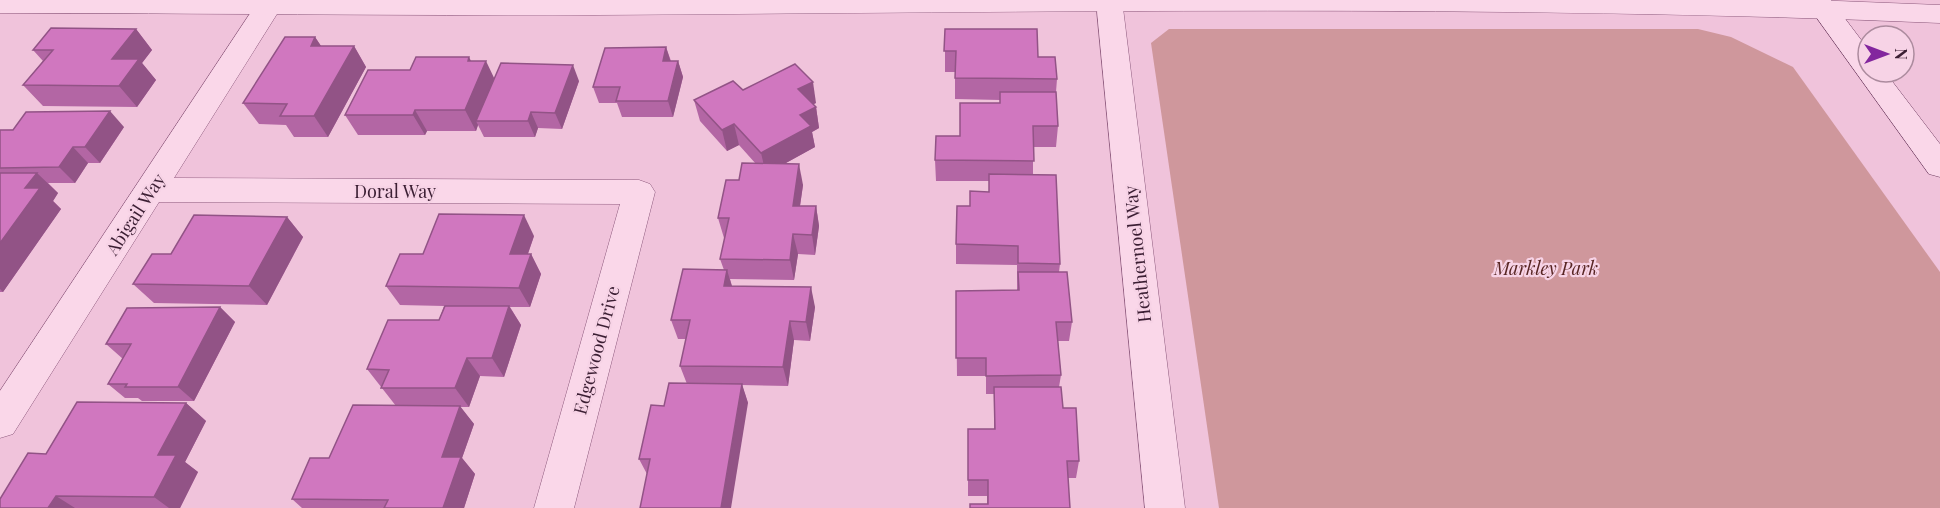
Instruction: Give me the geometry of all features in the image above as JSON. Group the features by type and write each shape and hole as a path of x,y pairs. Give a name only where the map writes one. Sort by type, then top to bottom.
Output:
{"street":[{"path":"0,4 587,6 1109,1 1821,5 1940,14"},
{"name":"Heathernoel Way","path":"1109,1 1165,508"},
{"path":"1821,5 1856,52"},
{"name":"Abigail Way","path":"0,422 269,6"},
{"path":"1879,84 1940,166"},
{"name":"Doral Way","path":"151,190 639,192"},
{"name":"Edgewood Drive","path":"554,508 639,192"}],"green space":[{"name":"Markley Park","path":"1169,29 1698,29 1731,37 1793,67 1940,272 1940,508 1219,508 1151,43"}],"building":[{"path":"51,28 136,29 112,59 139,59 119,86 23,85 53,50 33,50"},
{"path":"945,29 1037,29 1038,57 1055,57 1057,79 955,78 956,51 944,51"},
{"path":"285,37 315,37 311,46 354,46 314,116 280,116 287,104 243,103"},
{"path":"666,47 663,61 678,61 668,101 616,101 620,87 593,87 605,48"},
{"path":"416,57 469,57 468,61 486,61 465,110 415,110 413,115 345,115 368,70 410,70"},
{"path":"501,63 573,65 555,113 531,112 528,121 476,121"},
{"path":"795,64 813,82 798,89 816,107 800,115 811,126 761,153 734,124 722,130 694,100 733,81 743,90"},
{"path":"1000,92 1056,92 1058,126 1033,126 1034,161 935,160 936,136 960,136 960,103 1000,103"},
{"path":"110,111 85,147 73,147 59,167 0,168 0,130 13,130 26,112"},
{"path":"742,163 799,164 793,206 816,206 812,235 793,234 790,260 720,259 729,218 718,218 726,180 739,180"},
{"path":"0,173 37,173 25,188 40,188 0,243"},
{"path":"989,174 1056,175 1060,264 1018,263 1018,246 956,244 957,206 970,206 970,191 989,192"},
{"path":"439,214 524,215 510,254 531,254 519,288 386,286 400,254 423,254"},
{"path":"194,215 287,217 249,286 133,284 152,254 171,254"},
{"path":"683,269 727,270 724,286 811,287 806,322 790,321 783,367 680,366 690,320 671,320"},
{"path":"1018,272 1067,272 1072,322 1056,322 1061,375 986,376 986,358 956,358 956,291 1019,290"},
{"path":"445,306 509,306 492,358 467,358 455,388 381,388 389,370 367,369 388,320 439,320"},
{"path":"220,307 178,387 125,387 127,384 108,384 131,344 106,344 127,308"},
{"path":"669,383 742,384 721,508 640,508 650,459 639,459 651,405 664,406"},
{"path":"994,387 1061,387 1063,408 1076,408 1079,461 1067,461 1070,508 970,508 970,504 988,504 988,480 968,480 968,429 995,429"},
{"path":"77,402 186,403 158,455 176,455 154,497 56,496 48,508 0,508 0,499 28,453 46,454"},
{"path":"353,405 460,406 442,457 461,457 443,508 384,508 388,500 292,499 310,458 329,458"}]}
